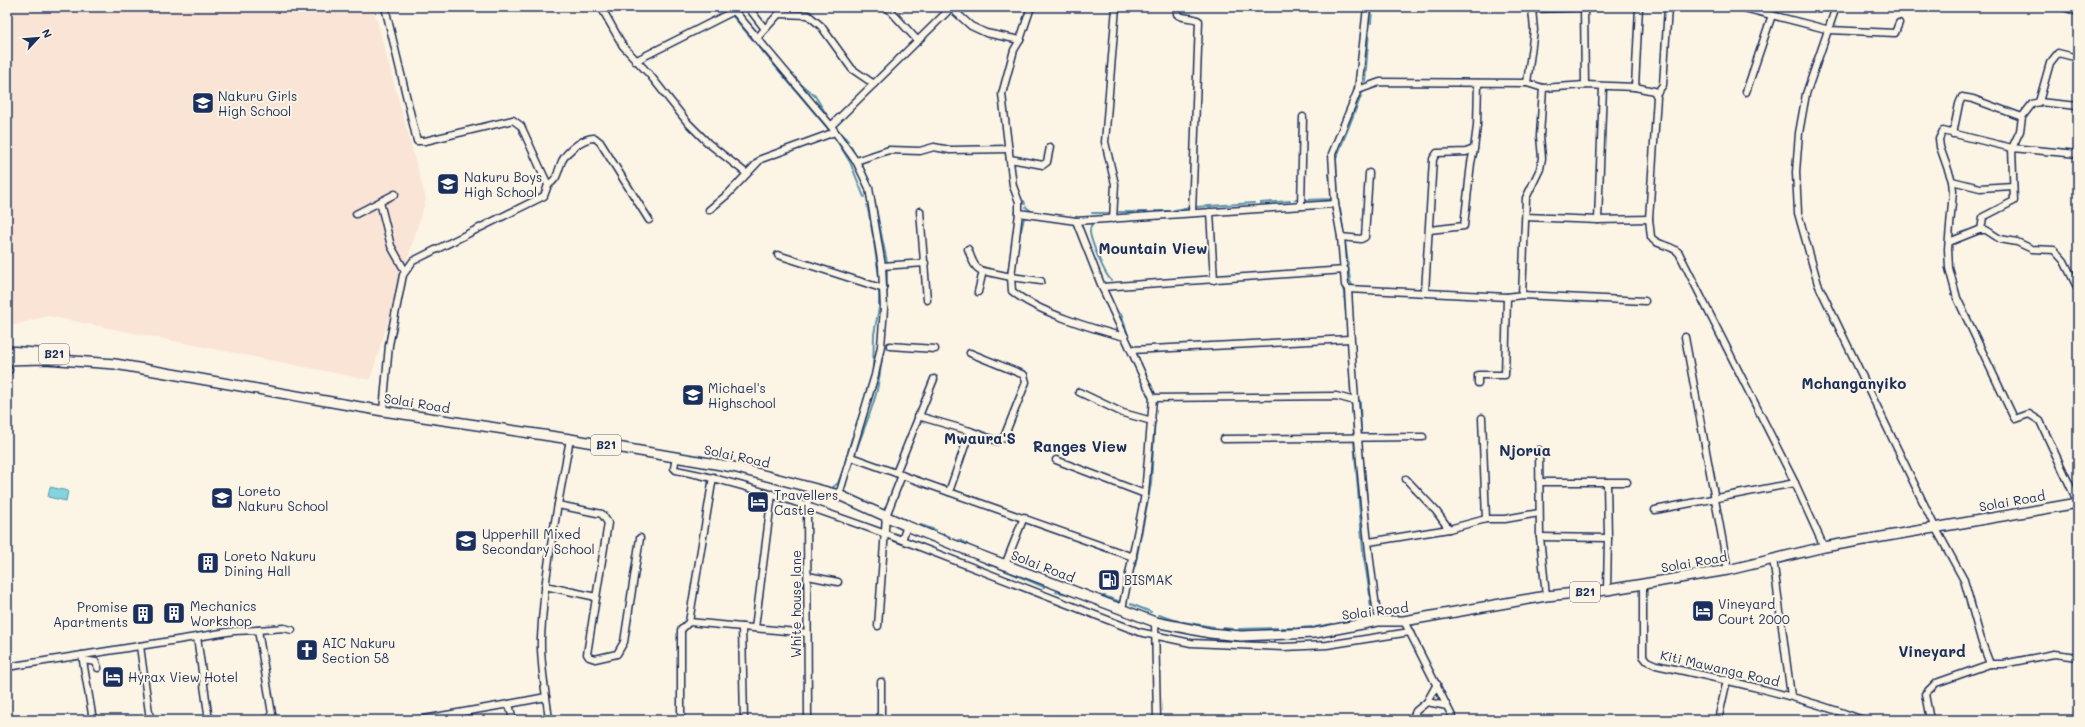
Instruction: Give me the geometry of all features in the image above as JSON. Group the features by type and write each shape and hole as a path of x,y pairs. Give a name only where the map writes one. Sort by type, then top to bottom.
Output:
{"highway":[{"name":"B21","path":"7,350 52,353 100,362"},
{"name":"Solai Road","path":"7,360 45,359 100,362 383,411 570,439 733,467 839,495 907,526 1155,622 1210,633 1241,636 1315,633 1378,621 1404,621 1546,596 1608,590 1728,570 1824,547 2078,503"}],"street":[{"path":"385,7 417,141 425,141 514,120 521,126 548,185"},
{"path":"601,7 623,46 635,61 650,75 688,123 708,143 746,173"},
{"path":"748,7 765,29"},
{"path":"757,38 785,7"},
{"path":"887,7 918,41"},
{"path":"831,126 951,7 971,26 986,33 1020,40"},
{"path":"1031,7 1020,40 1014,50 1002,94 1008,149 1019,214 1011,277 1012,291 1017,296 1058,315 1099,331 1125,337"},
{"path":"1113,219 1115,180 1105,142 1116,7"},
{"path":"1177,7 1177,14 1180,17 1197,19 1200,21 1192,213"},
{"path":"1367,7 1358,90 1332,154 1335,204 1341,237 1345,270 1345,285 1348,289 1357,438 1378,621"},
{"path":"1584,7 1585,85"},
{"path":"1527,83 1534,30 1532,8 1601,7"},
{"path":"1635,87 1639,7"},
{"path":"1668,7 1663,85 1656,94 1657,105 1649,219 1652,240 1669,245 1679,253 1795,483 1824,547"},
{"path":"1740,7 1830,30 1895,33 1899,23"},
{"path":"1836,7 1830,30 1806,94 1799,133 1796,172 1798,213 1818,284 1935,527 1964,580 1982,643 1990,664"},
{"path":"2064,7 2078,12"},
{"path":"635,61 732,9 831,126 856,161 869,188 882,266 884,289 881,346 876,375 839,495"},
{"path":"779,14 808,15 821,26 852,69 874,84"},
{"path":"1746,92 1772,16"},
{"path":"2039,102 2052,58 2058,53 2078,58"},
{"path":"1358,90 1380,82 1527,83 1543,88 1585,85 1603,87 1635,87 1654,91 1656,94"},
{"path":"1430,230 1464,226 1470,163 1474,149 1477,126 1478,83"},
{"path":"1598,220 1603,87"},
{"path":"1522,295 1526,198 1541,163 1540,136 1543,88"},
{"path":"1953,134 1959,104 1962,97 1973,99 2022,117"},
{"path":"1981,230 1983,217 2014,201 2012,148 2020,131 2022,117 2032,104 2039,102 2078,106"},
{"path":"1301,206 1303,117"},
{"path":"2078,154 2012,148 1943,131 1939,139 1940,147 1952,180 1949,268 1957,298 2013,416 2015,419 2029,414 2040,421 2078,503"},
{"path":"709,210 728,194 746,173 761,159 835,132"},
{"path":"383,411 389,345 403,275 413,261 544,196 548,185 557,177 561,163 568,154 586,139 595,138 600,142 649,220"},
{"path":"856,161 889,150 920,151 934,147 950,150 1008,149"},
{"path":"1010,159 1043,164 1048,162 1050,147"},
{"path":"1425,292 1430,230 1433,159 1438,153 1466,152 1474,149"},
{"path":"1341,237 1361,239 1365,237 1369,173"},
{"path":"1952,180 1980,188 2013,186"},
{"path":"356,214 395,194"},
{"path":"380,202 391,246 406,271"},
{"path":"1019,214 1076,221 1103,218 1113,219 1335,204"},
{"path":"920,210 927,300"},
{"path":"1210,212 1214,280"},
{"path":"1526,217 1598,220 1649,219"},
{"path":"1076,221 1102,287 1153,398 1146,494 1122,609"},
{"path":"1949,242 1981,230 1986,230 2000,239 2017,242 2032,249 2054,250 2064,261 2078,289"},
{"path":"968,248 974,264 979,270 1011,277 1042,281"},
{"path":"778,255 884,289"},
{"path":"882,266 925,263"},
{"path":"1102,287 1345,270"},
{"path":"978,292 983,271"},
{"path":"1348,289 1507,297 1522,295 1645,301"},
{"path":"1478,383 1478,375 1505,375 1507,297"},
{"path":"1685,337 1716,498 1728,570"},
{"path":"1131,350 1350,339"},
{"path":"890,346 935,348"},
{"path":"918,416 970,431 997,441 1004,436 1026,382 1024,375 970,353"},
{"path":"878,626 886,516 918,416 934,379"},
{"path":"1079,392 1123,413 1152,421"},
{"path":"1153,398 1336,396 1355,401"},
{"path":"1482,418 1486,519"},
{"path":"949,492 970,431"},
{"path":"1224,439 1423,437"},
{"path":"550,720 546,697 541,639 546,586 558,505 570,439"},
{"path":"1539,450 1540,536 1546,596"},
{"path":"676,457 674,468 676,470 713,477 772,494 884,533 1132,629 1190,643 1284,647 1327,645 1410,632"},
{"path":"851,457 1024,517 1133,557"},
{"path":"1056,460 1146,494"},
{"path":"681,720 681,630 689,622 713,477"},
{"path":"1406,479 1436,511 1449,529"},
{"path":"1540,482 1627,482"},
{"path":"1607,482 1608,590"},
{"path":"1654,510 1795,483"},
{"name":"White house lane","path":"808,720 807,506 811,488"},
{"path":"755,628 772,494"},
{"path":"558,505 602,514 608,523 596,597 588,654 589,657 595,658 617,654 624,642 640,538"},
{"path":"1369,542 1449,529 1486,519 1505,519 1539,513"},
{"path":"1006,565 1024,517"},
{"path":"902,540 907,526"},
{"path":"1540,536 1608,538"},
{"path":"1774,558 1791,696"},
{"path":"808,576 838,582"},
{"name":"Kiti Mawanga Road","path":"1643,584 1643,656 1647,661 1656,665 1727,680 1791,696 1864,720"},
{"path":"546,586 596,597"},
{"path":"1404,621 1454,720"},
{"path":"689,622 807,633"},
{"path":"1155,622 1157,720"},
{"path":"742,627 744,720"},
{"path":"7,667 83,658 140,646 234,631 284,628 292,630"},
{"path":"258,630 273,719 264,720"},
{"path":"197,637 209,720"},
{"path":"140,646 150,720"},
{"path":"1930,720 1925,694 1936,683 1990,664 2003,664 2054,654 2078,657"},
{"path":"83,658 96,662 98,668"},
{"path":"83,658 93,720"},
{"path":"1718,720 1727,680"},
{"path":"881,682 881,720"},
{"path":"1412,720 1416,711 1427,702 1437,684"},
{"path":"418,720 546,697"},
{"path":"1427,702 1447,706"},
{"path":"508,704 513,720"}],"shaded area":[{"name":"Nakuru Girls High School","path":"7,7 373,7 426,199 370,380 48,316 7,327"}],"water":[{"path":"50,487 68,491 66,501 48,497"}],"waterway":[{"path":"725,7 728,11"},
{"path":"735,7 758,33"},
{"path":"1371,23 1372,7"},
{"path":"731,14 830,131"},
{"path":"1365,81 1369,31"},
{"path":"764,41 775,55"},
{"path":"786,68 793,76"},
{"path":"797,81 815,96 830,120"},
{"path":"1338,200 1336,159 1363,91"},
{"path":"838,130 848,141"},
{"path":"834,136 850,162 864,197"},
{"path":"851,147 857,158"},
{"path":"862,166 869,181"},
{"path":"1303,200 1332,199 1329,174"},
{"path":"874,199 887,262"},
{"path":"1260,203 1290,201"},
{"path":"1195,207 1254,203"},
{"path":"867,205 870,219"},
{"path":"1026,207 1031,211"},
{"path":"1174,210 1188,208"},
{"path":"1333,209 1335,222"},
{"path":"1340,209 1344,234"},
{"path":"1155,211 1169,211"},
{"path":"1119,212 1134,212"},
{"path":"1138,212 1148,212"},
{"path":"1092,213 1112,213"},
{"path":"1021,231 1024,218 1028,218"},
{"path":"1092,224 1090,228 1092,240 1101,264 1111,280"},
{"path":"871,225 873,236"},
{"path":"1018,246 1020,234"},
{"path":"1338,234 1340,262"},
{"path":"1345,241 1350,281 1352,285"},
{"path":"874,242 880,283"},
{"path":"1005,274 1008,273 1012,246"},
{"path":"855,454 872,406 880,375 887,299 887,268"},
{"path":"1343,286 1346,313"},
{"path":"873,369 874,334 879,308 879,290"},
{"path":"1351,299 1352,293"},
{"path":"1121,314 1129,338"},
{"path":"1352,314 1354,335"},
{"path":"1131,342 1135,348"},
{"path":"1136,353 1139,359"},
{"path":"1141,363 1143,369"},
{"path":"1350,373 1351,393"},
{"path":"1155,406 1156,401"},
{"path":"1352,401 1354,435"},
{"path":"1360,401 1361,433"},
{"path":"1135,566 1151,484 1155,417"},
{"path":"855,428 858,419"},
{"path":"848,452 852,438"},
{"path":"1361,441 1365,479"},
{"path":"1354,442 1363,551 1370,595"},
{"path":"845,463 847,455"},
{"path":"851,470 853,461"},
{"path":"831,489 838,483 844,467"},
{"path":"1366,487 1367,503"},
{"path":"921,525 935,530"},
{"path":"944,534 950,537"},
{"path":"959,540 967,544"},
{"path":"979,559 992,566"},
{"path":"997,567 1044,587"},
{"path":"1081,589 1087,591"},
{"path":"1056,592 1067,594"},
{"path":"1104,596 1118,601"},
{"path":"1365,620 1372,616 1370,601"},
{"path":"1131,604 1151,612"},
{"path":"1159,615 1178,621"},
{"path":"1183,622 1214,627"},
{"path":"1336,624 1347,622"},
{"path":"1315,627 1332,624"},
{"path":"1298,628 1312,627"},
{"path":"1222,628 1233,629"},
{"path":"1239,629 1277,628"},
{"path":"1281,628 1294,628"}],"place":[{"name":"Nakuru Girls High School","path":"203,103"},
{"name":"Nakuru Boys High School","path":"448,184"},
{"name":"Michael's Highschool","path":"693,395"},
{"name":"Loreto Nakuru School","path":"222,498"},
{"name":"Travellers Castle","path":"758,502"},
{"name":"Upperhill Mixed Secondary School","path":"466,541"},
{"name":"Loreto Nakuru Dining Hall","path":"208,563"},
{"name":"BISMAK","path":"1109,580"},
{"name":"Vineyard Court 2000","path":"1703,611"},
{"name":"Mechanics Workshop","path":"174,613"},
{"name":"Promise Apartments","path":"143,614"},
{"name":"AIC Nakuru Section 58","path":"307,650"},
{"name":"Hyrax View Hotel","path":"113,677"}],"district":[{"name":"Mountain View","path":"1153,249"},
{"name":"Mchanganyiko","path":"1854,384"},
{"name":"Mwaura'S","path":"980,439"},
{"name":"Ranges View","path":"1080,447"},
{"name":"Njorua","path":"1525,451"},
{"name":"Vineyard","path":"1932,652"}]}
